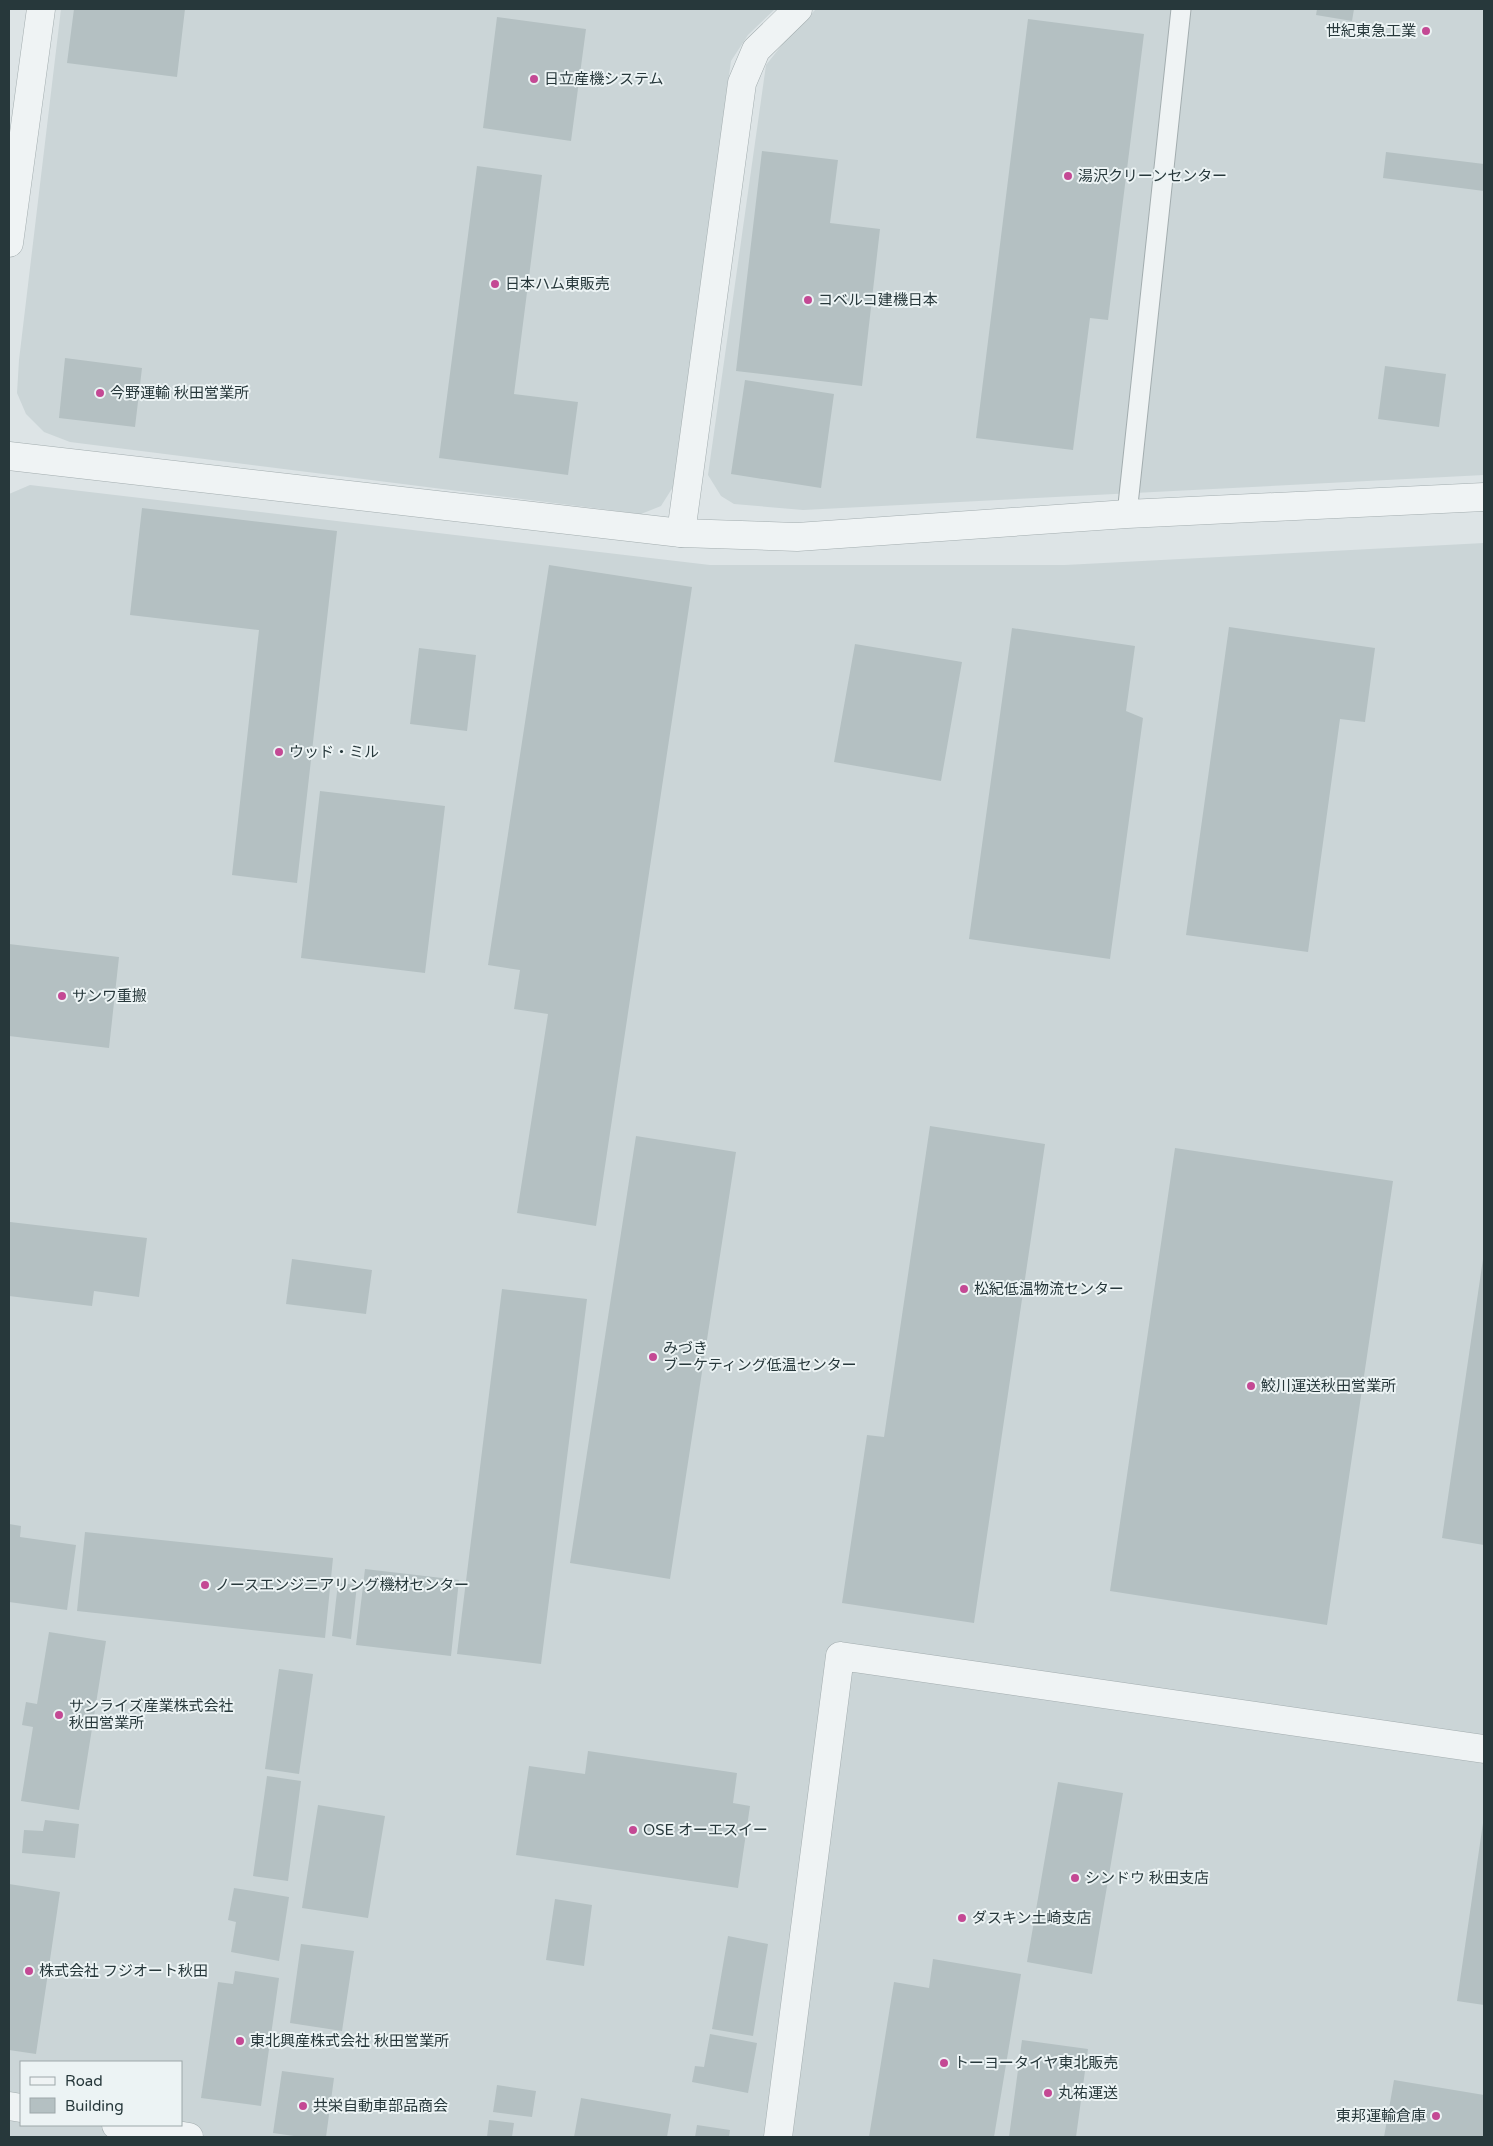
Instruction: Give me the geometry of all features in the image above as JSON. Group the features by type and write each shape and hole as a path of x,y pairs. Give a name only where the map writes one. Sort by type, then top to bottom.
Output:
{"street":[{"path":"9,243 12,189 41,9"},
{"path":"680,533 742,83 756,50 798,9"},
{"path":"9,456 680,533 797,537 1127,514 1484,497"},
{"path":"778,2137 840,1656 1484,1749"},
{"path":"122,2126 189,2137"}],"lane":[{"path":"1127,514 1181,9"}],"shaded area":[{"path":"61,9 775,9 748,35 731,61 673,487 661,506 641,514 70,442 44,432 26,414 17,393 19,360"},
{"path":"816,9 1484,9 1484,475 803,510 734,504 721,496 708,475 766,65 789,36"},
{"path":"30,485 710,565 1065,565 1484,543 1484,2137 9,2137 9,494"}],"building":[{"path":"74,9 185,9 177,77 67,63"},
{"path":"1317,9 1354,9 1352,21 1316,15"},
{"name":"日立産機システム","path":"497,17 586,29 571,141 483,128"},
{"name":"湯沢クリーンセンター","path":"1028,19 1144,34 1108,320 1090,318 1073,450 976,438"},
{"name":"コベルコ建機日本","path":"762,151 838,160 830,223 880,229 862,386 736,371"},
{"path":"1386,152 1484,164 1484,191 1383,178"},
{"name":"日本ハム東販売","path":"477,166 542,175 514,394 578,402 568,475 439,458"},
{"name":"今野運輸 秋田営業所","path":"65,358 142,368 135,427 59,418"},
{"path":"1385,366 1446,374 1439,427 1378,419"},
{"path":"745,380 834,394 821,488 731,474"},
{"name":"ウッド・ミル","path":"142,508 337,531 297,883 232,875 259,630 130,615"},
{"path":"549,565 692,587 596,1226 517,1213 548,1014 514,1009 520,970 488,965"},
{"path":"1229,627 1375,648 1365,722 1340,719 1308,952 1186,935"},
{"path":"1012,628 1135,646 1126,711 1143,718 1110,959 969,939"},
{"path":"855,644 962,662 941,781 834,762"},
{"path":"419,648 476,655 467,731 410,724"},
{"path":"320,791 445,806 425,973 301,958"},
{"name":"サンワ重搬","path":"9,944 119,957 109,1048 9,1036"},
{"name":"松紀低温物流センター","path":"930,1126 1045,1144 974,1623 842,1603 867,1435 884,1437"},
{"name":"みづき ブーケティング低温センター","path":"636,1136 736,1152 670,1579 570,1563"},
{"name":"鮫川運送秋田営業所","path":"1175,1148 1393,1181 1327,1625 1110,1591"},
{"path":"10,1222 147,1238 139,1297 94,1291 92,1306 9,1296"},
{"path":"292,1259 372,1270 366,1314 286,1304"},
{"path":"1484,1259 1484,1545 1442,1538"},
{"path":"502,1289 587,1299 541,1664 457,1654"},
{"path":"9,1524 21,1526 20,1537 76,1545 67,1610 9,1602"},
{"name":"ノースエンジニアリング機材センター","path":"85,1532 333,1558 325,1638 77,1611"},
{"path":"365,1569 459,1580 451,1656 356,1645"},
{"path":"338,1583 357,1585 351,1639 332,1636"},
{"name":"サンライズ産業株式会社 秋田営業所","path":"49,1632 106,1641 79,1810 21,1801 33,1727 22,1725 26,1702 37,1704"},
{"path":"279,1669 313,1674 299,1774 265,1769"},
{"name":"OSE オーエスイー","path":"588,1751 737,1773 733,1803 750,1806 738,1888 516,1855 529,1766 585,1774"},
{"path":"267,1776 301,1781 288,1881 253,1876"},
{"name":"シンドウ 秋田支店","path":"1058,1782 1123,1793 1092,1974 1027,1962"},
{"path":"318,1805 385,1816 368,1918 302,1908"},
{"path":"45,1820 79,1824 75,1858 22,1853 24,1830 43,1831"},
{"path":"1484,1823 1484,2005 1457,2001"},
{"name":"株式会社 フジオート秋田","path":"9,1884 60,1892 36,2054 9,2050"},
{"path":"234,1888 289,1897 279,1961 231,1952 236,1922 228,1920"},
{"path":"555,1899 592,1905 584,1966 546,1960"},
{"path":"728,1936 768,1944 753,2036 712,2029"},
{"path":"301,1944 354,1951 342,2031 290,2023"},
{"name":"トーヨータイヤ東北販売","path":"933,1959 1021,1974 994,2137 869,2137 894,1982 929,1988"},
{"name":"東北興産株式会社 秋田営業所","path":"235,1971 279,1978 261,2106 201,2098 218,1982 233,1984"},
{"path":"710,2034 757,2043 748,2093 692,2082 695,2066 704,2067"},
{"name":"丸祐運送","path":"1022,2040 1088,2049 1076,2137 1009,2137"},
{"name":"共栄自動車部品商会","path":"282,2071 334,2078 326,2137 301,2137 273,2133"},
{"name":"東邦運輸倉庫","path":"1394,2080 1484,2095 1484,2137 1384,2137"},
{"path":"497,2085 536,2091 532,2117 493,2112"},
{"path":"581,2098 671,2114 667,2137 574,2137"},
{"path":"489,2120 514,2123 512,2137 487,2137"},
{"path":"697,2125 730,2130 729,2137 695,2137"}],"place":[{"name":"世紀東急工業","path":"1426,31"},
{"name":"日立産機システム","path":"534,79"},
{"name":"湯沢クリーンセンター","path":"1068,176"},
{"name":"日本ハム東販売","path":"495,284"},
{"name":"コベルコ建機日本","path":"808,300"},
{"name":"今野運輸 秋田営業所","path":"100,393"},
{"name":"ウッド・ミル","path":"279,752"},
{"name":"サンワ重搬","path":"62,996"},
{"name":"松紀低温物流センター","path":"964,1289"},
{"name":"みづき ブーケティング低温センター","path":"653,1357"},
{"name":"鮫川運送秋田営業所","path":"1251,1386"},
{"name":"ノースエンジニアリング機材センター","path":"205,1585"},
{"name":"サンライズ産業株式会社 秋田営業所","path":"59,1715"},
{"name":"OSE オーエスイー","path":"633,1830"},
{"name":"シンドウ 秋田支店","path":"1075,1878"},
{"name":"ダスキン土崎支店","path":"962,1918"},
{"name":"株式会社 フジオート秋田","path":"29,1971"},
{"name":"東北興産株式会社 秋田営業所","path":"240,2041"},
{"name":"トーヨータイヤ東北販売","path":"944,2063"},
{"name":"丸祐運送","path":"1048,2093"},
{"name":"共栄自動車部品商会","path":"303,2106"},
{"name":"東邦運輸倉庫","path":"1436,2116"}]}
